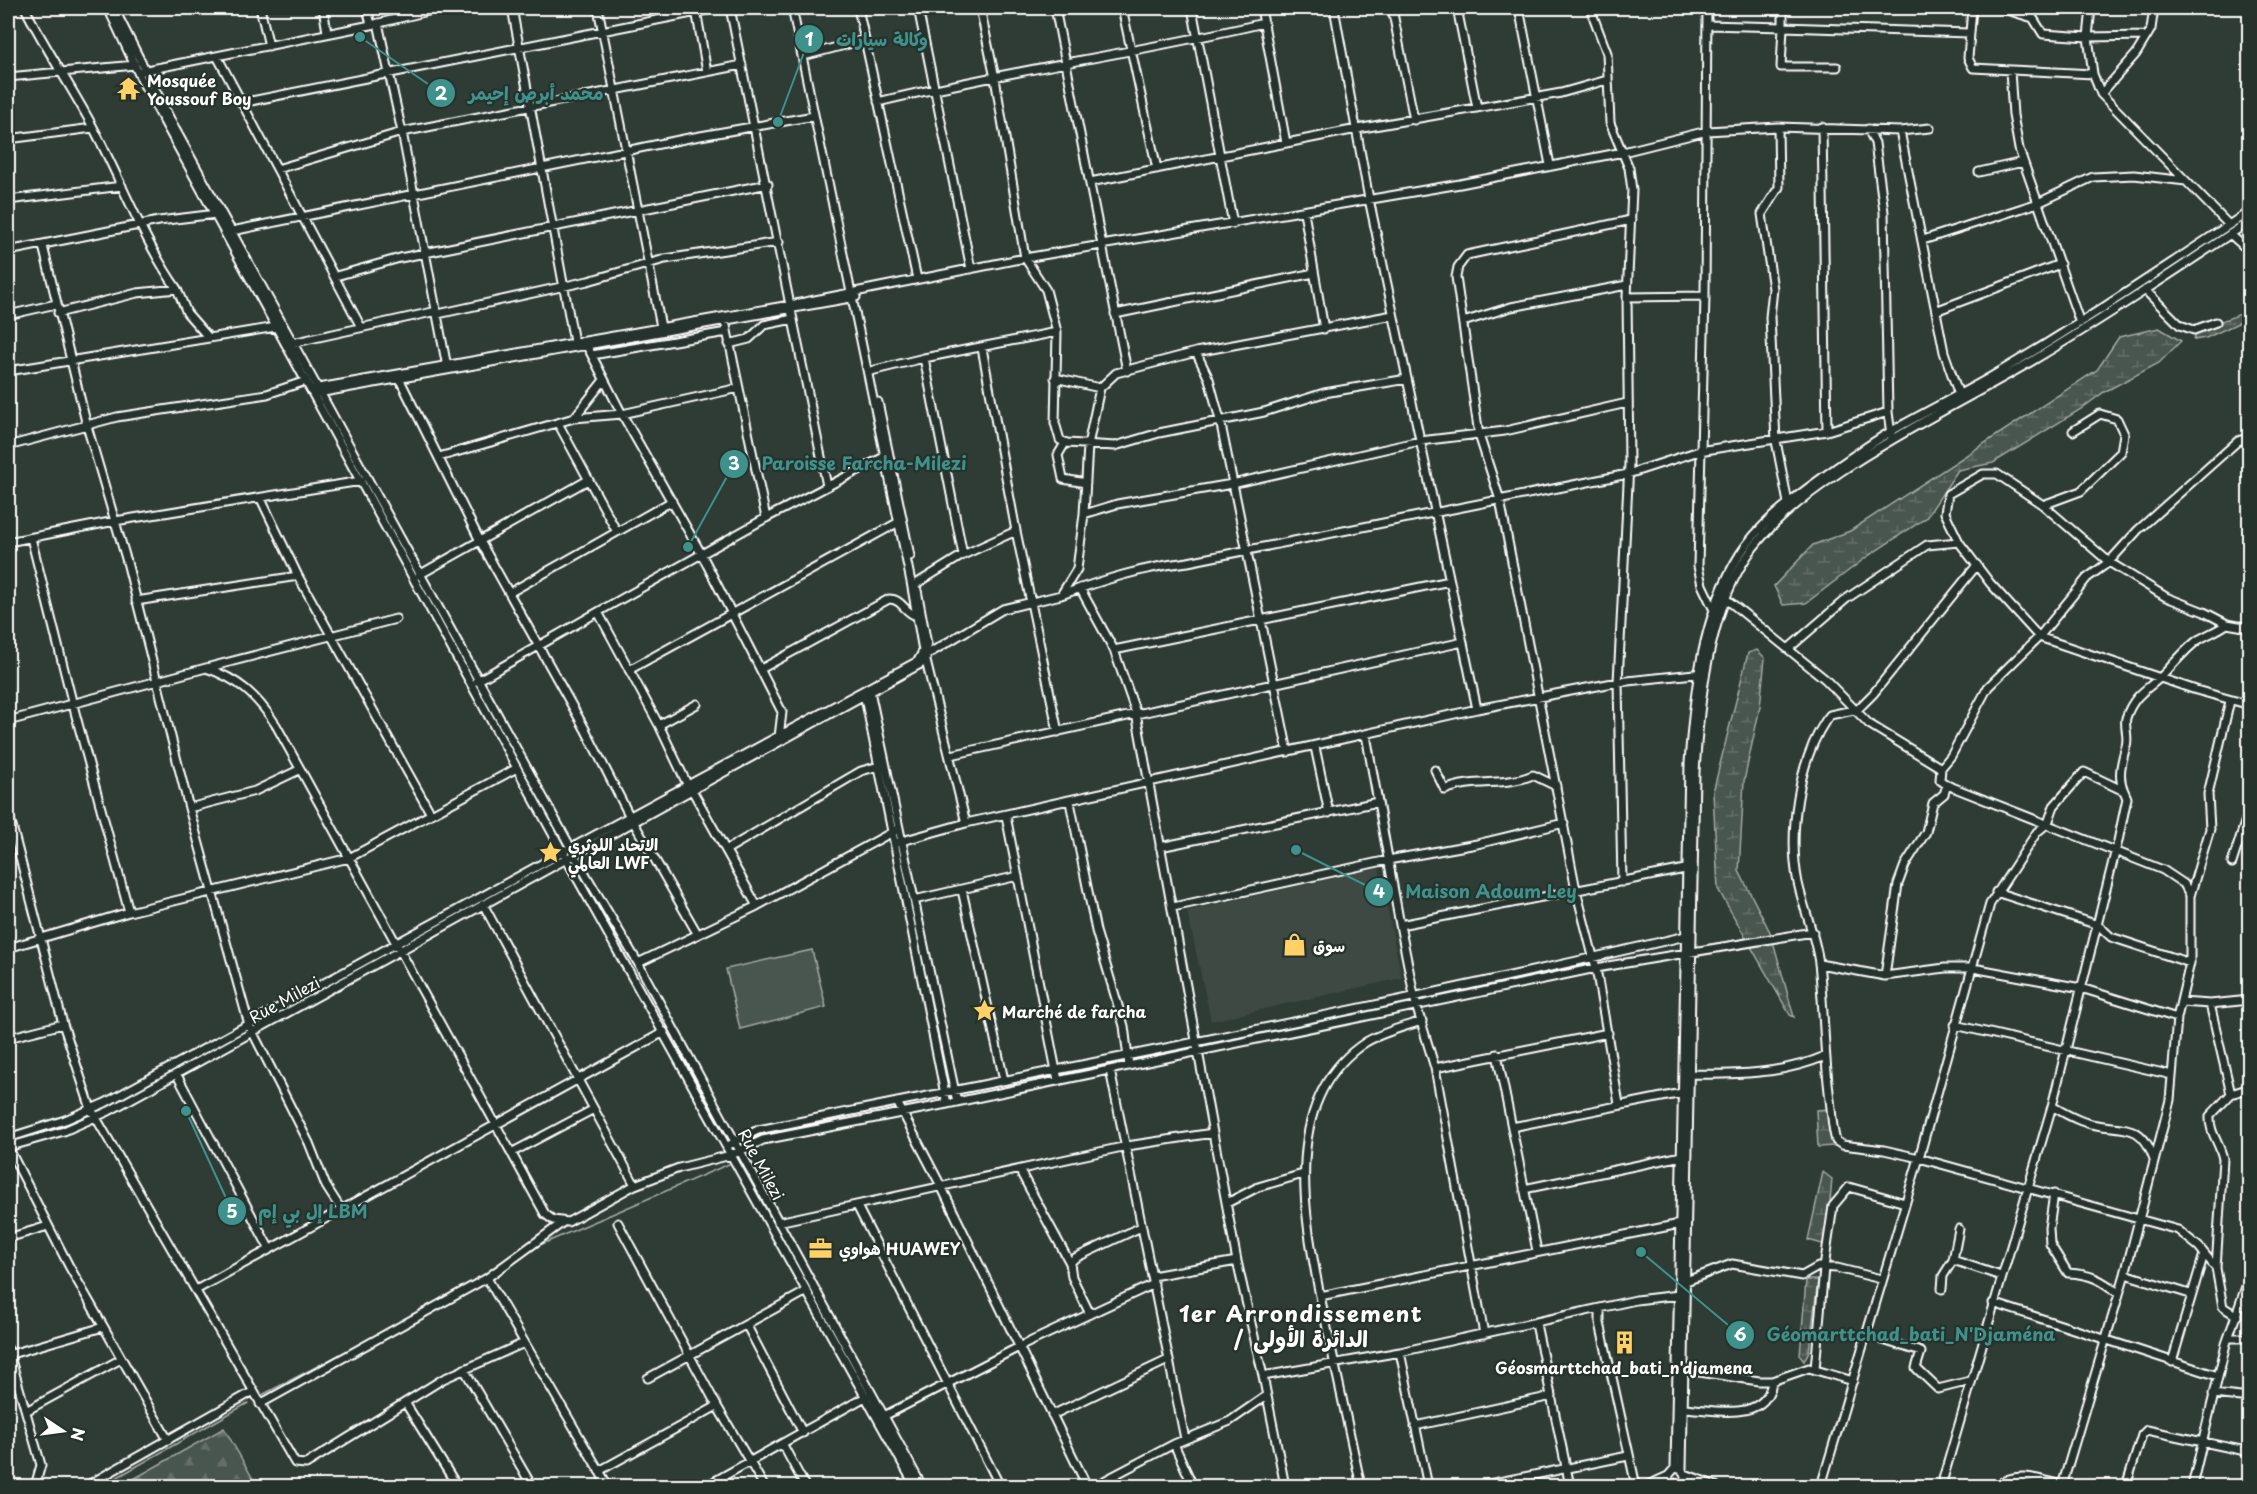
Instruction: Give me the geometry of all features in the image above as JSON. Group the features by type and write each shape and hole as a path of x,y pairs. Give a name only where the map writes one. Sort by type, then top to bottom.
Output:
{"street":[{"path":"25,8 59,73 93,128 140,226 177,289 187,312 209,339"},
{"path":"108,8 276,327 306,381 316,391 571,848 632,820"},
{"path":"134,8 119,9 139,69 232,231 292,343 361,481 563,852"},
{"path":"260,8 269,46"},
{"path":"323,8 327,33"},
{"path":"367,8 389,73 438,312 447,367"},
{"path":"8,77 139,69 269,46 441,8"},
{"path":"512,8 574,342"},
{"path":"598,8 661,327"},
{"path":"241,103 602,32 696,10 717,8"},
{"path":"730,8 768,184 827,486"},
{"path":"794,8 807,55 916,584 927,658 966,823"},
{"path":"574,856 632,820 779,737 867,692 921,657 923,651 884,457 855,293 814,116 794,8"},
{"path":"858,8 917,279"},
{"path":"918,8 971,269"},
{"path":"980,8 995,78 1025,258 1046,290 1057,332 1055,423 1058,438 1065,443 1115,446 1220,420 1264,412 1324,393 1407,379"},
{"path":"1055,8 1126,371"},
{"path":"1122,8 1157,169"},
{"path":"1192,8 1222,156 1233,224"},
{"path":"1261,8 1286,143"},
{"path":"1334,8 1369,199 1477,709"},
{"path":"1392,8 1414,120"},
{"path":"1457,8 1478,108"},
{"path":"1519,8 1550,165"},
{"path":"1590,8 1607,53 1610,123 1629,168 1632,190 1627,285 1628,474 1618,682 1622,882"},
{"path":"1707,8 1705,296 1699,451 1698,566 1702,585 1717,611"},
{"path":"1783,8 1781,67 1837,67"},
{"path":"1972,8 1968,58 1973,68 2093,74"},
{"path":"2000,8 2033,18 2043,34 2088,37 2147,36"},
{"path":"2091,8 2088,37 2093,74 2101,94 2229,225"},
{"path":"2101,94 2136,54 2151,29 2154,8"},
{"path":"696,10 707,72"},
{"path":"878,102 934,88 995,78 1066,62 1100,58 1264,23"},
{"path":"1707,25 1969,33"},
{"path":"807,55 864,40"},
{"path":"217,56 277,169 305,216 361,327"},
{"path":"277,169 402,132 742,65"},
{"path":"2010,71 2013,115 2023,162 2080,323"},
{"path":"1090,182 1357,129 1537,97 1607,80"},
{"path":"232,231 689,138 814,116"},
{"path":"1778,127 1779,187 1762,214 1773,289 1770,317 1776,441 1788,503"},
{"path":"316,391 724,321 1025,258 1460,184 1623,152 1707,131 1778,127 1900,131 1930,129"},
{"path":"1822,127 1827,431"},
{"path":"8,139 93,128"},
{"path":"1868,129 1875,143 1884,212 1888,412 1890,432 1894,440"},
{"path":"1900,131 1908,178 1938,310 1944,352 1959,395"},
{"path":"1979,172 2023,162"},
{"path":"1923,240 2038,203 2093,177 2134,175 2186,181"},
{"path":"336,276 426,253 768,184"},
{"path":"8,200 122,186"},
{"path":"1304,212 1324,329"},
{"path":"1688,935 1685,869 1689,763 1717,611 1725,580 1742,551 1772,517 1788,503 1890,432 1959,395 2080,323 2250,212"},
{"path":"8,251 216,214"},
{"path":"1619,1104 1596,968 1576,890 1500,500 1479,435 1456,278 1458,267 1467,255 1631,220"},
{"path":"1717,611 1747,557 1776,522 1833,479 1894,440 2032,361 2250,221"},
{"path":"2230,234 2250,252"},
{"path":"292,343 588,281 647,264 779,242"},
{"path":"43,246 87,426 115,521 189,808 251,1028 309,1143 326,1186 342,1211"},
{"path":"1938,310 2060,264"},
{"path":"1115,314 1314,273"},
{"path":"1463,322 1511,307 1627,285"},
{"path":"58,313 137,293 177,289"},
{"path":"2145,290 2180,326 2194,330 2216,322"},
{"path":"1627,297 1705,296"},
{"path":"8,315 56,304"},
{"path":"316,391 574,342 791,307"},
{"path":"1061,595 1077,569 1084,514 1088,445 1100,388 1116,373 1196,352 1393,315"},
{"path":"729,344 749,339 764,325 793,319"},
{"path":"724,321 766,518"},
{"path":"8,371 276,327"},
{"path":"592,356 727,332"},
{"path":"871,371 924,358 1057,332"},
{"path":"587,346 622,414 702,555 761,669 783,714 779,737"},
{"path":"982,348 1030,603 1058,732"},
{"path":"1196,352 1209,380 1220,420 1288,752"},
{"path":"924,358 963,555"},
{"path":"399,378 480,541 632,820 697,933"},
{"path":"1055,378 1100,388"},
{"path":"574,418 604,380"},
{"path":"8,446 117,417 267,394 306,381"},
{"path":"438,457 559,425 574,418 622,414 739,388"},
{"path":"1084,514 1117,504 1232,484 1420,441 1479,435 1627,403"},
{"path":"690,787 927,658 995,613 1161,565 1435,514 1628,474 1699,451 1776,441 1827,431 1888,412"},
{"path":"2043,505 2081,491 2121,452 2124,434 2117,419 2113,416 2100,414 2073,430"},
{"path":"559,425 617,532"},
{"path":"2190,896 2184,884 2174,877 2048,823 1947,785 1940,780 1941,768 1952,756 1988,687 2038,637 2087,578 2109,562 2138,530 2238,441 2250,437"},
{"path":"1065,443 1059,455 1063,479 1086,483"},
{"path":"477,681 538,644 766,518 884,457"},
{"path":"2250,628 2226,624 2204,612 2166,597 2109,562 2043,505 1997,474 1983,474 1948,494 1945,513 1959,542 2038,637 2230,701 2250,705"},
{"path":"419,574 588,480"},
{"path":"8,542 115,521 361,481"},
{"path":"261,499 298,576 431,814"},
{"path":"509,593 672,501"},
{"path":"629,670 897,523"},
{"path":"916,584 963,555 1016,531"},
{"path":"31,538 129,912"},
{"path":"1788,649 1846,599 1927,545 1959,542"},
{"path":"1977,565 1889,677 1858,709 1830,715 1821,727 1797,802 1794,847 1797,874 1819,964 1825,1056 1834,1132 1838,1143 1919,1158 2139,1218 2187,1235 2216,1268"},
{"path":"136,601 298,576"},
{"path":"1114,650 1450,581"},
{"path":"1080,588 1114,650 1136,714 1237,1260 1285,1486"},
{"path":"761,669 889,598 902,602 912,615 917,616"},
{"path":"1725,598 1858,709 1879,732 1941,768"},
{"path":"598,612 690,787 757,906"},
{"path":"8,721 73,705 156,680 396,619"},
{"path":"1941,1486 2052,1106 2098,926 2127,798 2120,776 2121,759 2127,743 2126,720 2134,701 2149,684 2161,677 2199,640 2213,634 2226,624"},
{"path":"951,755 1463,642"},
{"path":"206,668 229,676 253,695 276,724 299,770 545,1214 561,1223"},
{"path":"898,842 966,823 1070,802 1477,709 1618,682 1704,672"},
{"path":"1674,1485 1681,1471 1685,1408 1688,935 1695,763 1704,672"},
{"path":"867,692 879,766 896,830"},
{"path":"867,692 896,830 947,1104"},
{"path":"1997,1486 2013,1477 2033,1478 2062,1486 2107,1338 2170,1100 2177,1018 2190,963 2190,896 2210,829 2208,794 2230,701"},
{"path":"659,725 697,704"},
{"path":"1366,735 1400,925 1416,1005 1435,1068 1484,1334"},
{"path":"1315,747 1329,813"},
{"path":"726,850 861,771 879,766"},
{"path":"8,948 129,912 349,858 517,768"},
{"path":"189,808 255,791 299,770"},
{"path":"1435,770 1445,790 1458,784 1516,782 1533,775 1556,786"},
{"path":"1821,1486 1919,1158 1990,904 2037,832 2048,823 2054,806 2084,772 2124,791"},
{"path":"1885,976 1898,884 1905,865 1926,832 1933,803 1944,794 1947,785"},
{"path":"1070,802 1096,931 1124,1026 1129,1066"},
{"path":"1160,847 1378,802"},
{"path":"2232,862 2250,807"},
{"path":"8,811 63,1024 91,1109 98,1117 252,1392 295,1463 306,1464 443,1379 524,1343"},
{"path":"1006,816 1058,1081"},
{"path":"1173,907 1388,860 1477,844 1564,823"},
{"path":"638,963 757,906 896,830"},
{"path":"898,842 914,900 957,1102"},
{"name":"Rue Milezi","path":"8,1147 64,1131 98,1117 177,1075 396,942 571,848 638,963 913,1477 922,1486"},
{"name":"Rue Milezi","path":"563,852 807,1291 868,1395 884,1416 913,1477 915,1486"},
{"name":"Rue Milezi","path":"8,1138 91,1109 400,950 574,856"},
{"path":"1400,925 1685,869"},
{"path":"914,900 1018,876"},
{"path":"962,890 1004,1080"},
{"path":"1996,892 2098,926 2111,937 2190,963"},
{"path":"483,904 636,1185"},
{"path":"260,1404 488,1278 561,1223 636,1185 679,1168 731,1155 763,1140 904,1113 1596,968 1813,932"},
{"path":"727,1146 758,1130 1593,958 1688,935"},
{"path":"1681,1471 1679,1295 1682,1156 1686,1092 1690,1074 1688,952"},
{"path":"1819,964 1885,976 1945,968 1972,968 2081,988 2177,1018"},
{"path":"2181,1002 2210,1004 2250,1000"},
{"path":"2210,1004 2231,1094"},
{"path":"1361,1486 1320,1296 1305,1206 1303,1174 1311,1121 1319,1098 1337,1070 1367,1041 1422,1021"},
{"path":"8,1038 63,1024"},
{"path":"1955,1025 2172,1075"},
{"path":"196,1290 664,1032"},
{"path":"1435,1068 1608,1033"},
{"path":"1497,1054 1537,1251"},
{"path":"1690,1074 1784,1069 1805,1065 1825,1056"},
{"path":"1110,1070 1185,1439"},
{"path":"177,1075 269,1248"},
{"path":"2237,1316 2223,1307 2216,1268 2223,1159 2221,1146 2210,1128 2210,1116 2231,1094 2250,1088"},
{"path":"1512,1127 1686,1092"},
{"path":"897,1102 941,1186 1087,1486"},
{"path":"2052,1106 2089,1124 2138,1132 2148,1141 2154,1159"},
{"path":"511,1153 594,1109"},
{"path":"778,1222 1127,1146 1213,1133"},
{"path":"8,1147 103,1327 168,1440"},
{"path":"1524,1189 1682,1156"},
{"path":"1020,1171 1070,1263 1072,1277 1090,1314"},
{"path":"1227,1203 1266,1184 1303,1174"},
{"path":"1815,1369 1824,1268 1833,1206 1849,1187 1905,1203"},
{"path":"2054,1194 2049,1228 2050,1244 2068,1273 2100,1278 2119,1294"},
{"path":"857,1206 1000,1486"},
{"path":"618,1223 717,1406 764,1486"},
{"path":"1320,1296 1680,1224"},
{"path":"8,1238 48,1226"},
{"path":"1070,1263 1080,1255 1141,1227"},
{"path":"1942,1289 1943,1276 1953,1260 1959,1229"},
{"path":"2172,1362 2190,1294 2204,1254"},
{"path":"884,1416 1019,1347 1090,1314 1153,1280 1237,1260"},
{"path":"1953,1260 2001,1276"},
{"path":"1686,1281 1732,1264 1750,1265 1802,1276 1818,1268 1824,1268 1881,1279"},
{"path":"2125,1274 2190,1294"},
{"path":"2192,1486 2228,1338 2250,1275"},
{"path":"488,1278 608,1486"},
{"path":"648,1378 747,1326 807,1291"},
{"path":"1263,1376 1400,1352 1536,1324 1636,1300 1679,1295"},
{"path":"1993,1303 2107,1338 2218,1376"},
{"path":"1600,1308 1599,1317 1636,1486"},
{"path":"1536,1324 1570,1486"},
{"path":"747,1326 803,1433"},
{"path":"35,1486 41,1465 8,1353 103,1327"},
{"path":"1867,1335 1921,1352 1916,1368 1938,1389 1970,1381"},
{"path":"2228,1338 2250,1338"},
{"path":"1400,1352 1428,1486"},
{"path":"26,1412 121,1359"},
{"path":"1052,1415 1168,1360"},
{"path":"464,1369 532,1486"},
{"path":"1686,1370 1772,1381 1801,1370 1815,1369 1853,1381"},
{"path":"1685,1408 1746,1411 1758,1407 1771,1390 1772,1381"},
{"path":"86,1486 252,1392"},
{"path":"2213,1394 2250,1398"},
{"path":"709,1486 868,1395"},
{"path":"1094,1486 1174,1444 1230,1421 1266,1396"},
{"path":"1415,1426 1552,1396"},
{"path":"406,1404 457,1486"},
{"path":"599,1471 717,1406"},
{"path":"2126,1486 2142,1435 2148,1430 2250,1452"},
{"path":"1174,1444 1193,1486"},
{"path":"783,1445 805,1486"},
{"path":"1479,1486 1628,1456"},
{"path":"1646,1486 1681,1471 1716,1486"},
{"path":"1668,1476 1674,1485"},
{"path":"1674,1485 1692,1486"}],"shaded area":[{"name":"سوق","path":"1379,868 1402,978 1211,1021 1187,911"}],"green space":[{"path":"2249,311 2249,318 2206,338 2194,340 2196,330"},
{"path":"2159,328 2181,341 2159,363 2104,392 2081,409 1993,463 1958,470 1926,518 1868,556 1806,603 1783,605 1774,586 1813,545 1850,531 2097,370 2119,337"},
{"path":"1757,650 1765,658 1760,707 1744,781 1739,871 1771,934 1794,1017 1790,1015 1718,889 1713,792 1748,653"},
{"path":"812,950 826,1007 740,1029 726,969"},
{"path":"1829,1109 1834,1146 1818,1147 1816,1110"},
{"path":"1823,1172 1832,1179 1826,1245 1808,1240"},
{"path":"1806,1280 1818,1280 1809,1351 1804,1361 1800,1356"},
{"path":"224,1428 257,1486 121,1486"}],"waterway":[{"path":"8,442 19,440"},
{"path":"1695,947 1753,937"},
{"path":"1610,962 1674,951"},
{"path":"1424,998 1589,966"},
{"path":"1401,1003 1412,1001"},
{"path":"1062,1072 1071,1070"},
{"path":"959,1094 1052,1074"},
{"path":"903,1105 941,1097"},
{"path":"758,1139 771,1132 894,1107"},
{"path":"522,1257 540,1245 729,1164"},
{"path":"262,1395 383,1332"},
{"path":"102,1486 248,1403"}],"place":[{"name":"محمد أبرص إحيمر","path":"360,37"},
{"name":"Mosquée Youssouf Boy","path":"129,89"},
{"name":"وكالة سيارات","path":"778,122"},
{"name":"Paroisse Farcha-Milezi","path":"688,547"},
{"name":"Maison Adoum Ley","path":"1296,850"},
{"name":"الاتحاد اللوثري العالمي LWF","path":"550,853"},
{"name":"سوق","path":"1295,945"},
{"name":"Marché de farcha","path":"984,1011"},
{"name":"إل بي إم LBM","path":"186,1111"},
{"name":"هواوي HUAWEY","path":"821,1248"},
{"name":"Géomarttchad_bati_N'Djaména","path":"1641,1252"},
{"name":"Géosmarttchad_bati_n'djamena","path":"1624,1342"}],"district":[{"name":"1er Arrondissement / الدائرة الأولى","path":"1301,1324"}]}
